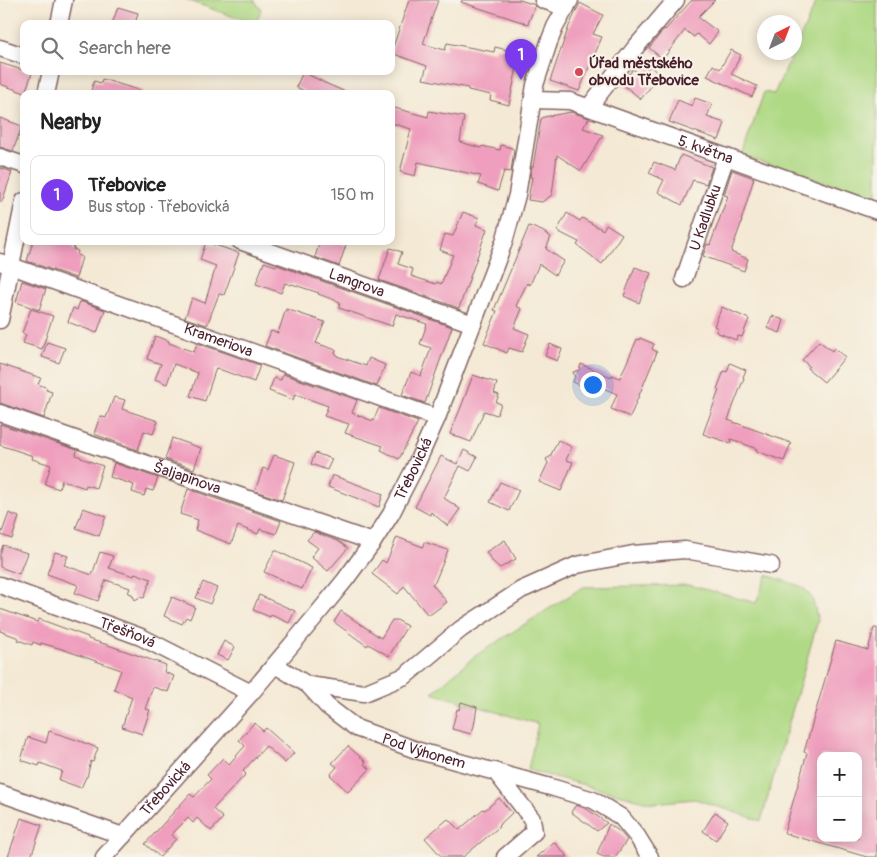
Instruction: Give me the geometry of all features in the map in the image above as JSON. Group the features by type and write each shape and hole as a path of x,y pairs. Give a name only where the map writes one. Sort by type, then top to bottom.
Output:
{"street":[{"path":"60,20 64,0"},
{"path":"543,0 568,4"},
{"path":"589,107 635,48 676,0"},
{"name":"Třebovická","path":"104,857 250,692 345,580 390,514 414,469 437,418 504,242 517,195 533,100 544,54 555,27 568,4"},
{"path":"0,48 20,55"},
{"path":"47,90 50,75"},
{"name":"5. května","path":"533,100 570,101 589,107 877,211"},
{"path":"0,157 20,164"},
{"name":"U Kadlubku","path":"684,279 726,157"},
{"path":"0,320 6,264 20,215"},
{"name":"Langrova","path":"251,245 473,324"},
{"name":"Krameriova","path":"6,264 437,418"},
{"name":"Šaljapinova","path":"0,414 372,542"},
{"path":"308,685 364,693 405,676 461,629 521,590 577,565 633,554 686,550 771,565"},
{"name":"Třešňová","path":"0,585 141,637 250,692"},
{"name":"Pod Výhonem","path":"274,664 308,685 327,706 356,728 419,751 593,800 621,817 637,836 650,857"},
{"path":"495,771 532,819 534,832 505,857"},
{"path":"0,793 123,836"}],"green space":[{"path":"187,0 254,0 261,9 257,20 243,20"},
{"path":"817,0 877,0 877,199 742,156 764,92 774,94 790,60 802,60 802,34"},
{"path":"767,575 803,587 812,598 818,620 761,821 695,799 652,803 528,770 538,724 432,693 475,656 583,587 689,585 756,603"}],"building":[{"path":"409,0 438,0 423,44 445,50 447,43 494,52 495,47 520,53 509,105 490,100 491,95 468,90 468,88 423,79 427,66 395,54 395,41"},
{"path":"462,0 520,0 535,5 528,24 461,2"},
{"path":"692,0 715,0 698,17 718,32 709,44 697,34 694,37 685,30 663,59 649,48 664,29"},
{"path":"580,3 603,15 593,34 602,37 579,91 550,81 569,26"},
{"path":"118,7 138,13 136,20 113,20"},
{"path":"731,50 741,55 731,74 757,86 752,97 707,76 713,65 720,69"},
{"path":"0,63 20,69 20,75 31,75 26,90 20,91 0,84"},
{"path":"650,66 660,75 641,99 622,84 633,69 642,76"},
{"path":"302,75 309,75 341,90 302,90 296,87"},
{"path":"102,79 139,90 91,90 94,81 101,83"},
{"path":"695,98 712,104 707,117 725,123 719,140 669,122 678,100 692,106"},
{"path":"395,108 428,117 429,111 464,117 460,142 481,148 482,146 500,150 501,145 512,148 514,150 511,172 504,171 498,191 478,184 481,176 418,162 415,176 400,172 411,129 395,124"},
{"path":"571,112 589,118 583,128 603,135 581,171 557,155 552,195 542,202 528,200 532,177 530,177 541,119"},
{"path":"0,118 20,125 20,132 13,151 0,147"},
{"path":"681,155 712,167 706,184 693,180 682,205 658,192 664,180 649,173 654,162 675,170"},
{"path":"0,168 12,172 2,202 0,201"},
{"path":"732,170 754,178 731,252 748,259 744,271 703,256 707,244 710,245 728,196 724,195"},
{"path":"463,212 479,218 476,225 487,229 459,308 379,280 390,248 402,252 398,264 413,269 411,276 441,284 453,255 440,250 445,234 453,236"},
{"path":"567,213 580,221 582,218 603,230 606,224 622,234 602,264 577,245 579,242 557,231"},
{"path":"529,226 551,237 546,249 564,261 555,275 539,264 530,285 527,283 516,306 522,309 514,328 529,334 522,352 509,348 507,353 484,343 497,311 494,310"},
{"path":"32,245 74,245 73,249 78,251 77,255 82,257 76,278 27,261"},
{"path":"205,245 215,245 239,253 224,295 219,294 207,325 185,318 192,298 205,303 216,266 200,260"},
{"path":"319,245 346,245 339,266 315,257"},
{"path":"264,262 452,327 425,403 402,395 411,372 421,376 431,348 420,344 427,324 396,314 392,326 339,308 340,302 292,284 285,283 281,293 256,284"},
{"path":"635,267 651,273 639,303 624,296"},
{"path":"22,281 46,289 39,310 16,302"},
{"path":"80,301 105,310 97,333 68,322 73,308 77,310"},
{"path":"722,307 749,319 742,337 738,336 736,340 716,332 718,328 714,326"},
{"path":"31,309 53,316 42,349 23,343 26,335 22,333"},
{"path":"286,309 325,322 316,343 336,350 337,356 366,366 369,358 385,365 377,386 265,346 271,331 278,333"},
{"path":"772,316 784,320 780,333 767,328"},
{"path":"155,336 194,352 197,343 260,365 254,382 216,368 205,401 190,396 198,373 174,364 167,384 155,379 161,364 147,359"},
{"path":"640,338 654,344 652,349 657,352 630,417 611,409 617,394 596,385 593,391 573,382 575,377 573,372 579,370 581,364 611,377 612,375 620,378 637,339 639,340"},
{"path":"819,341 832,351 834,348 845,357 824,382 807,368 809,366 802,360"},
{"path":"47,342 65,348 59,363 42,357"},
{"path":"550,344 562,349 557,361 545,356"},
{"path":"730,363 746,370 728,420 791,443 784,461 731,439 730,443 703,434 719,390 717,389 724,371 727,372"},
{"path":"0,364 41,378 38,384 52,392 44,418 0,403"},
{"path":"283,374 357,400 352,413 373,421 379,408 418,422 399,459 381,450 383,446 345,433 349,424 324,416 328,406 295,394 293,400 269,391 274,378 281,380"},
{"path":"473,375 497,383 494,393 499,395 496,402 501,404 497,415 484,411 471,442 450,434"},
{"path":"114,397 125,400 122,409 158,421 153,434 144,431 138,450 94,434 100,416 106,418"},
{"path":"0,424 77,450 76,455 103,466 96,488 86,485 85,488 62,480 59,489 45,484 51,465 32,459 33,456 0,445"},
{"path":"172,438 201,448 194,469 165,459"},
{"path":"558,440 572,447 566,460 573,462 561,491 539,482 548,463 546,459 550,457"},
{"path":"464,450 477,457 470,471 460,466 444,498 460,509 448,526 431,512 430,515 415,507 441,456 457,464"},
{"path":"315,453 332,459 327,470 311,464"},
{"path":"274,455 295,462 282,500 255,491 263,468 268,470"},
{"path":"114,463 158,478 153,491 146,489 144,496 132,492 134,485 110,477"},
{"path":"332,475 383,494 379,507 328,487"},
{"path":"500,482 519,490 509,511 490,502"},
{"path":"188,489 281,521 276,534 260,529 258,534 238,526 231,544 195,530 198,520 180,514"},
{"path":"83,508 106,516 99,536 76,528"},
{"path":"9,513 19,517 12,539 1,535"},
{"path":"314,532 338,541 348,548 328,571 311,557 318,548 307,540"},
{"path":"397,537 423,547 424,542 448,550 435,582 432,584 447,602 431,614 427,614 404,586 398,594 372,574 382,560 386,563"},
{"path":"505,540 516,559 500,568 486,552"},
{"path":"3,545 27,553 19,574 0,567 0,554"},
{"path":"275,550 312,568 302,589 264,572"},
{"path":"55,552 68,556 64,565 92,575 100,552 113,556 109,568 134,576 135,573 151,579 144,598 140,597 135,600 132,594 128,593 130,588 106,580 98,601 75,593 78,585 47,574"},
{"path":"203,582 217,588 210,604 196,598"},
{"path":"259,595 295,611 289,623 253,610"},
{"path":"172,597 195,607 190,619 186,617 182,624 164,616"},
{"path":"0,609 37,622 39,619 88,637 88,639 166,665 164,672 174,676 168,692 153,687 145,709 150,710 142,734 122,727 132,697 114,689 121,670 41,643 41,645 33,642 32,645 0,631"},
{"path":"341,611 381,638 392,620 397,620 407,626 389,656 368,644 367,646 334,622"},
{"path":"874,628 877,628 877,857 867,857 784,833 807,753 804,752 836,641 868,650"},
{"path":"224,641 235,647 228,660 217,655"},
{"path":"461,702 477,707 471,734 452,729 457,709 459,710"},
{"path":"254,723 263,731 266,728 294,753 285,763 266,746 243,771 246,774 213,809 223,818 211,831 197,818 193,823 188,818 171,835 176,839 160,857 145,844 190,794 194,797 211,779 207,775 223,758 229,764 245,746 239,740"},
{"path":"49,731 98,748 81,788 59,780 62,771 40,763 39,766 21,760 28,737 46,743"},
{"path":"348,746 366,762 364,764 370,769 348,792 330,775 337,767 332,763"},
{"path":"499,798 512,813 499,827 463,857 442,857 425,838 448,819 459,830"},
{"path":"576,805 587,809 607,823 597,831 571,812"},
{"path":"715,812 728,821 716,840 703,831"},
{"path":"21,818 42,825 31,857 8,857"},
{"path":"609,824 627,840 615,857 604,857 597,854"},
{"path":"554,842 568,857 536,857"}],"place":[{"name":"Úřad městského obvodu Třebovice","path":"579,72"},
{"name":"Třebovice","path":"521,80"}]}
